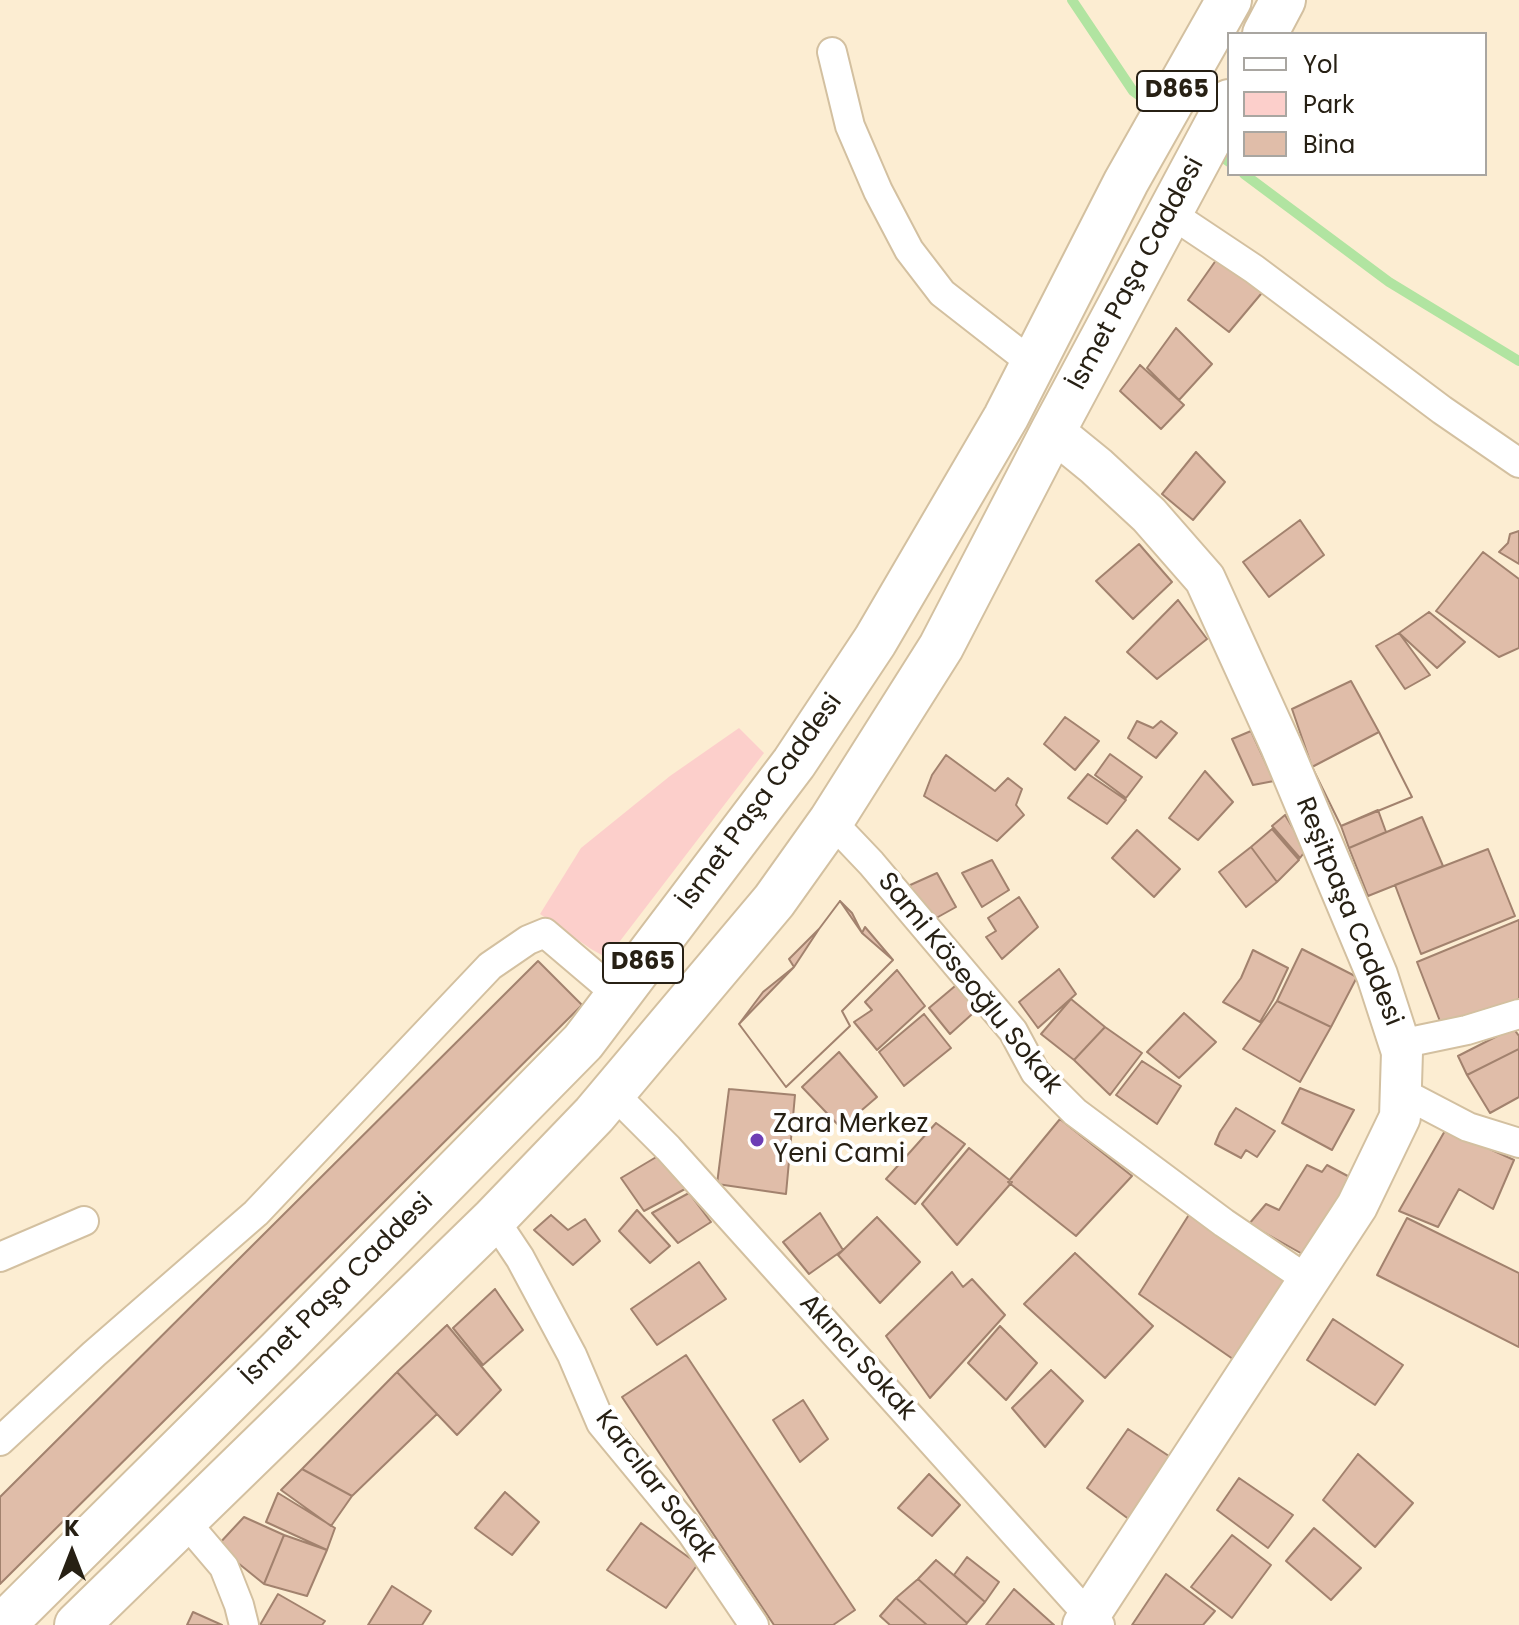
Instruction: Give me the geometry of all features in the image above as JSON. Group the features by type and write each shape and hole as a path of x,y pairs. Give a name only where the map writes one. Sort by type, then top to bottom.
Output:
{"highway":[{"name":"İsmet Paşa Caddesi","path":"3,1625 583,1042 794,763 875,641 1006,417 1126,182 1229,0"},
{"name":"İsmet Paşa Caddesi","path":"77,1625 494,1219 594,1115 774,901 831,821 941,647 1227,106"}],"main road":[{"name":"Reşitpaşa Caddesi","path":"1053,431 1149,515 1205,579 1281,746 1371,960 1402,1052 1400,1117 1357,1206 1091,1622"}],"street":[{"path":"832,52 850,126 878,191 909,250 942,293 1033,364"},
{"path":"1173,208 1442,410 1519,463"},
{"name":"Sami Köseoğlu Sokak","path":"831,821 871,863 1013,1031 1035,1072 1075,1112 1224,1223 1308,1280"},
{"path":"0,1441 94,1354 256,1213 490,966 528,940 545,933 618,995"},
{"path":"1400,1044 1467,1030 1519,1014"},
{"path":"1401,1092 1468,1127 1519,1143"},
{"name":"Akıncı Sokak","path":"613,1093 668,1148 1091,1622"},
{"name":"Karcılar Sokak","path":"494,1219 520,1258 572,1355 601,1423 691,1532 754,1625"},
{"path":"0,1257 84,1221"},
{"path":"184,1520 224,1567 244,1625"}],"green space":[{"path":"739,728 764,753 607,958 540,914 581,848 670,776"}],"building":[{"path":"1219,256 1266,288 1229,332 1188,300"},
{"path":"1176,328 1212,364 1179,400 1147,368"},
{"path":"1140,365 1184,405 1161,429 1120,391"},
{"path":"1196,452 1225,482 1193,520 1162,494"},
{"path":"1300,520 1324,555 1269,597 1243,562"},
{"path":"1519,531 1519,564 1499,552 1508,543 1510,534"},
{"path":"1139,544 1172,582 1133,619 1096,581"},
{"path":"1483,552 1519,579 1519,648 1499,657 1436,611"},
{"path":"1178,600 1207,639 1157,679 1127,652"},
{"path":"1429,612 1465,642 1437,668 1399,633"},
{"path":"1399,633 1430,675 1405,689 1376,646"},
{"path":"1351,681 1379,732 1312,767 1292,709"},
{"path":"1065,717 1099,741 1075,770 1044,744"},
{"path":"1137,721 1153,728 1161,721 1177,733 1156,758 1128,738"},
{"path":"1251,731 1274,781 1253,785 1232,739"},
{"path":"1379,732 1412,797 1341,826 1312,767"},
{"path":"1379,732 1412,797 1341,826 1312,767"},
{"path":"1110,754 1142,777 1126,798 1095,775"},
{"path":"946,755 995,791 1008,778 1022,789 1016,805 1024,815 997,841 924,796 932,775"},
{"path":"1205,771 1233,802 1198,840 1169,818"},
{"path":"1088,774 1126,800 1107,824 1068,798"},
{"path":"1378,810 1386,832 1349,848 1341,826"},
{"path":"1285,815 1306,850 1300,858 1272,826"},
{"path":"1422,817 1443,866 1368,896 1349,848"},
{"path":"1272,829 1299,860 1277,882 1251,847"},
{"path":"1137,830 1180,869 1154,897 1112,858"},
{"path":"1251,847 1277,882 1246,907 1219,872"},
{"path":"1488,849 1515,916 1421,954 1395,885"},
{"path":"992,860 1009,890 982,907 962,873"},
{"path":"937,873 956,907 929,922 908,886"},
{"path":"1019,897 1038,927 1002,959 986,937 996,931 988,918"},
{"path":"840,901 852,913 862,933 865,927 893,960 842,1011 850,1026 786,1087 739,1024 763,992 794,967 789,959 819,929"},
{"path":"840,901 862,933 893,960 842,1011 850,1026 786,1087 739,1024 794,967"},
{"path":"1519,920 1519,999 1443,1029 1417,962"},
{"path":"1302,949 1357,977 1331,1027 1277,1001"},
{"path":"1253,950 1288,968 1260,1022 1223,1002 1241,978"},
{"path":"538,961 582,1005 0,1584 0,1497"},
{"path":"1059,969 1076,994 1038,1028 1019,1002"},
{"path":"897,970 925,1006 877,1050 854,1022 872,1010 865,1002"},
{"path":"961,981 981,1006 950,1034 929,1008"},
{"path":"1071,999 1105,1027 1074,1060 1041,1034"},
{"path":"1277,1001 1331,1027 1300,1082 1243,1049"},
{"path":"1184,1013 1216,1042 1179,1078 1147,1052"},
{"path":"924,1014 951,1048 904,1086 879,1052"},
{"path":"1105,1027 1142,1053 1110,1095 1074,1060"},
{"path":"1513,1028 1519,1036 1519,1049 1467,1075 1458,1056"},
{"path":"1519,1049 1519,1097 1490,1113 1467,1075"},
{"path":"839,1052 877,1097 841,1128 802,1087"},
{"path":"1142,1061 1181,1086 1157,1124 1116,1095"},
{"path":"1300,1088 1354,1110 1332,1150 1282,1123"},
{"name":"Zara Merkez Yeni Cami","path":"729,1089 795,1095 786,1194 717,1184"},
{"path":"1236,1108 1275,1131 1257,1157 1246,1150 1241,1158 1215,1144"},
{"path":"1060,1119 1132,1176 1076,1236 1008,1182"},
{"path":"936,1123 965,1144 915,1204 886,1179"},
{"path":"1446,1129 1514,1160 1493,1209 1459,1189 1438,1227 1399,1211"},
{"path":"969,1148 1012,1182 957,1245 922,1204"},
{"path":"663,1153 685,1189 644,1211 621,1178"},
{"path":"1307,1165 1322,1172 1327,1165 1359,1182 1313,1260 1249,1224 1266,1204 1279,1210"},
{"path":"689,1193 711,1222 678,1243 652,1213"},
{"path":"637,1210 670,1246 650,1263 619,1231"},
{"path":"820,1213 843,1250 809,1274 783,1242"},
{"path":"1190,1213 1294,1284 1243,1366 1139,1294"},
{"path":"551,1215 568,1230 585,1219 600,1241 573,1265 534,1230"},
{"path":"877,1217 920,1262 880,1303 838,1255"},
{"path":"1407,1218 1519,1273 1519,1347 1377,1275"},
{"path":"1075,1253 1153,1326 1105,1378 1024,1304"},
{"path":"699,1262 726,1299 657,1345 631,1309"},
{"path":"952,1272 963,1287 972,1279 1005,1315 930,1398 886,1336"},
{"path":"495,1289 523,1330 483,1365 453,1328"},
{"path":"1333,1319 1403,1365 1375,1405 1307,1360"},
{"path":"447,1325 501,1390 457,1435 397,1372"},
{"path":"1000,1326 1037,1363 1006,1400 968,1363"},
{"path":"686,1355 855,1610 833,1625 774,1625 622,1397"},
{"path":"1051,1370 1083,1401 1045,1447 1012,1408"},
{"path":"397,1372 437,1414 352,1496 302,1469"},
{"path":"803,1400 828,1439 800,1462 773,1420"},
{"path":"1128,1429 1181,1464 1138,1526 1087,1488"},
{"path":"1358,1454 1413,1503 1375,1547 1323,1500"},
{"path":"302,1469 352,1496 331,1526 281,1490"},
{"path":"929,1474 960,1505 932,1536 898,1508"},
{"path":"1239,1478 1293,1515 1268,1548 1217,1510"},
{"path":"505,1492 539,1522 512,1555 475,1528"},
{"path":"278,1493 335,1528 327,1550 266,1522"},
{"path":"244,1517 284,1535 264,1584 217,1546"},
{"path":"641,1523 698,1564 666,1608 607,1570"},
{"path":"1314,1528 1361,1568 1331,1600 1286,1561"},
{"path":"284,1535 327,1550 307,1596 264,1584"},
{"path":"1232,1535 1271,1565 1232,1618 1191,1587"},
{"path":"967,1557 999,1582 985,1602 954,1575"},
{"path":"936,1560 985,1602 967,1623 918,1579"},
{"path":"1166,1574 1215,1611 1203,1625 1132,1625"},
{"path":"918,1579 966,1625 927,1625 896,1598"},
{"path":"392,1586 431,1611 422,1625 368,1625"},
{"path":"1014,1589 1054,1625 986,1625"},
{"path":"278,1594 325,1621 322,1625 260,1625"},
{"path":"896,1598 927,1625 890,1625 880,1616"},
{"path":"193,1612 222,1625 187,1625"}],"waterway":[{"path":"1072,0 1133,91 1156,108"},
{"path":"1214,151 1227,161"},
{"path":"1247,176 1389,282 1519,361"}],"place":[{"name":"Zara Merkez Yeni Cami","path":"757,1140"}]}
